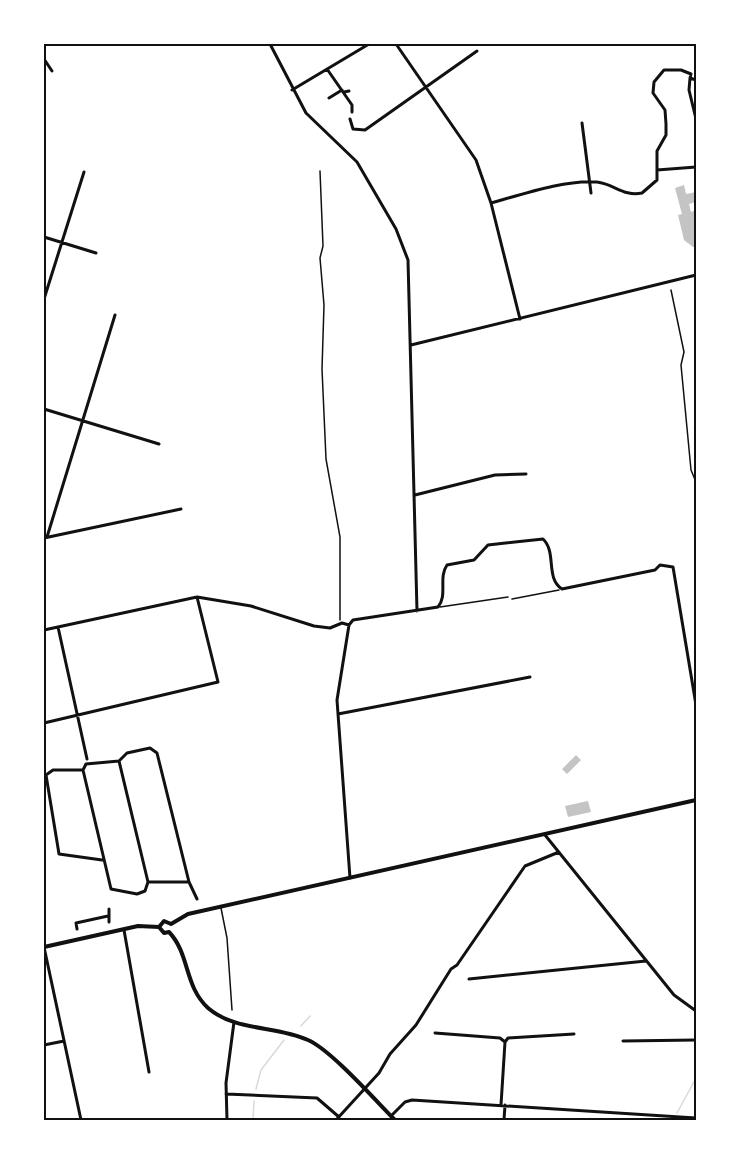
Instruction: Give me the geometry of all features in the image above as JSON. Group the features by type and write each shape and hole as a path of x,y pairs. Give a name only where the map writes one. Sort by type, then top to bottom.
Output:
{"street":[{"path":"270,44 292,90 312,119 357,162 403,242 410,270 417,611"},
{"path":"358,44 360,48"},
{"path":"292,90 369,44"},
{"path":"396,44 476,160 491,203 519,319"},
{"path":"350,119 352,129 365,130 477,51"},
{"path":"44,59 52,71"},
{"path":"327,69 352,105 352,112"},
{"path":"491,203 566,184 588,182 599,182 625,193 642,193 657,180 657,151 666,135 665,110 653,93 654,82 664,70 681,70 691,74 689,90 696,110 696,118"},
{"path":"690,78 696,80"},
{"path":"329,98 343,91 349,91"},
{"path":"582,123 591,193"},
{"path":"657,171 696,167"},
{"path":"44,298 84,172"},
{"path":"44,237 96,253"},
{"path":"411,345 696,275"},
{"path":"115,315 45,538 182,509"},
{"path":"44,409 159,444"},
{"path":"415,495 495,475 526,474"},
{"path":"350,878 338,714 338,680 349,625 353,620 438,608 443,599 444,567 474,560 488,545 543,539 549,549 554,581 562,589 655,570 660,566 672,566 696,705"},
{"path":"44,723 218,682 197,597"},
{"path":"44,630 197,597 251,606 314,626 330,628 342,623 349,625"},
{"path":"58,627 87,759"},
{"path":"338,714 530,677"},
{"path":"103,860 59,854 46,774 52,770 82,770 88,764 119,761 127,753 150,748 160,756 189,882 197,899"},
{"path":"82,770 111,889 137,894 145,891 148,882 119,761"},
{"path":"169,932 171,924 188,914 696,800"},
{"path":"545,835 600,899 674,995 696,1011"},
{"path":"226,1094 309,1097 322,1102 337,1119 364,1090 390,1054 416,1025 451,969 457,965 525,866 559,852"},
{"path":"148,882 189,882"},
{"path":"109,909 109,922"},
{"path":"77,929 76,923 108,916"},
{"path":"81,1120 44,947 124,929 159,927 164,921 171,924"},
{"path":"159,927 164,933 169,932"},
{"path":"124,929 150,1072"},
{"path":"169,932 182,949 190,983 198,996 214,1012 234,1022 292,1034 312,1042 395,1120"},
{"path":"469,979 646,961"},
{"path":"227,1120 226,1094 234,1022"},
{"path":"435,1033 500,1038 574,1034"},
{"path":"500,1038 505,1042"},
{"path":"504,1120 505,1042 507,1038"},
{"path":"622,1041 696,1040"},
{"path":"44,1045 64,1041"},
{"path":"391,1116 410,1101 696,1118"}],"lane":[{"path":"671,290 684,352 681,365 691,470 696,482"},
{"path":"438,608 507,597"},
{"path":"221,907 227,938 232,1010"}],"path":[{"path":"320,171 323,246 320,258 324,304 322,369 326,451 340,537 342,623"},
{"path":"512,599 562,589"}],"building":[{"path":"684,185 686,194 696,192 696,202 689,204 691,212 696,210 696,246 693,247 684,240 678,215 682,214 675,188"},
{"path":"576,755 581,760 567,774 562,769"},
{"path":"588,801 591,812 568,817 565,806"}],"waterway":[{"path":"301,1026 310,1016"},
{"path":"256,1089 261,1070 284,1040"},
{"path":"677,1113 696,1078"},
{"path":"253,1120 254,1101"}]}
